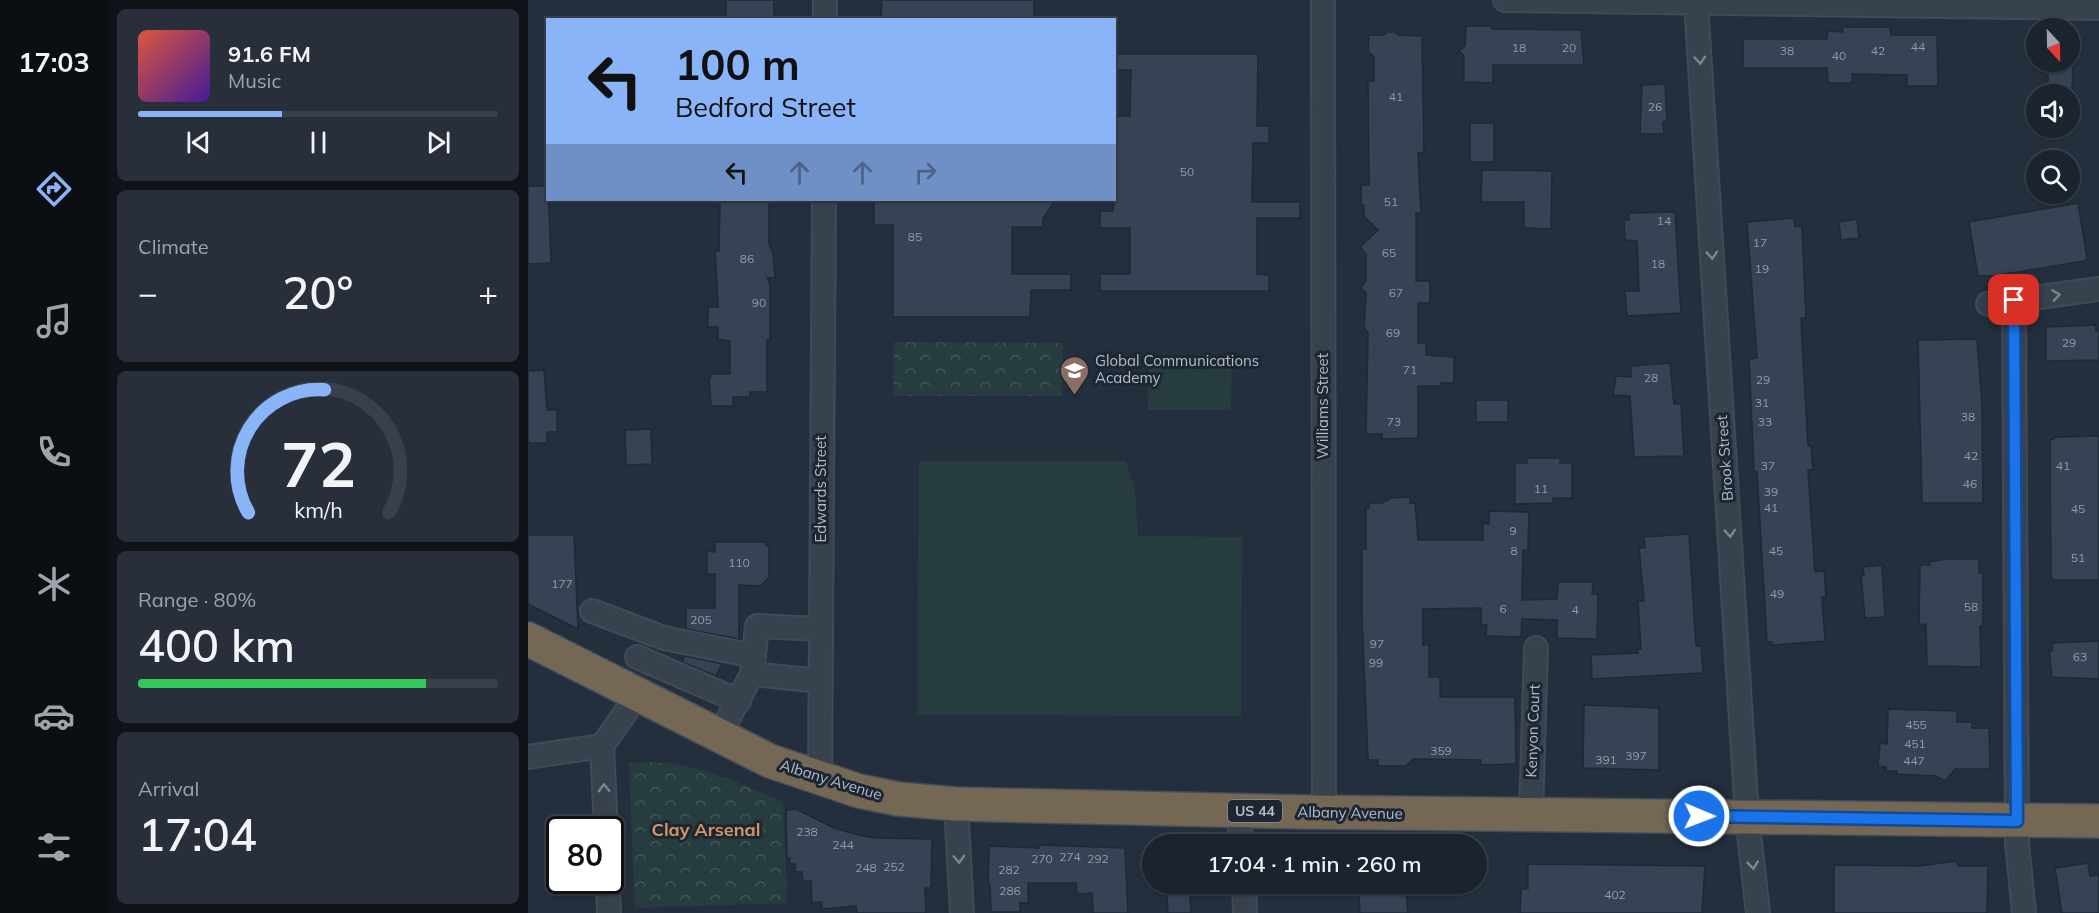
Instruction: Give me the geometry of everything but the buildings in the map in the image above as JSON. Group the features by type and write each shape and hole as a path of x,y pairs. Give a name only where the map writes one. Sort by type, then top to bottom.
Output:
{"highway":[{"name":"Albany Avenue","path":"528,639 770,760 859,791 898,799 956,804 1324,813 2099,821"}],"street":[{"path":"825,0 825,18"},
{"name":"Williams Street","path":"1323,0 1324,813"},
{"path":"1505,0 2005,3 2099,8"},
{"name":"Brook Street","path":"1696,2 1747,816 1758,913"},
{"name":"Edwards Street","path":"820,779 824,201"},
{"path":"1988,304 2099,289"},
{"path":"2014,300 2017,821 2018,865 2024,913"},
{"path":"592,611 648,632 753,665 820,681"},
{"path":"719,736 739,701 753,665 758,626 820,629"},
{"path":"605,816 602,746 630,692 636,657 648,632"},
{"name":"Kenyon Court","path":"1531,814 1536,648"},
{"path":"636,657 739,701"},
{"path":"528,757 602,746"},
{"path":"956,804 962,913"},
{"path":"1239,810 1240,834"},
{"path":"608,894 609,913"},
{"path":"1244,894 1245,913"}],"green space":[{"path":"894,342 1063,343 1062,396 893,396"},
{"path":"1149,360 1232,360 1231,410 1148,410"},
{"path":"919,461 1126,461 1135,490 1138,536 1242,537 1241,716 917,715"},
{"path":"647,762 683,766 717,775 783,802 787,903 635,908 629,764"}],"place":[{"name":"Global Communications Academy","path":"1074,396"}],"district":[{"name":"Clay Arsenal","path":"706,830"}],"route":[{"path":"1699,816 2017,821 2014,300"}]}
